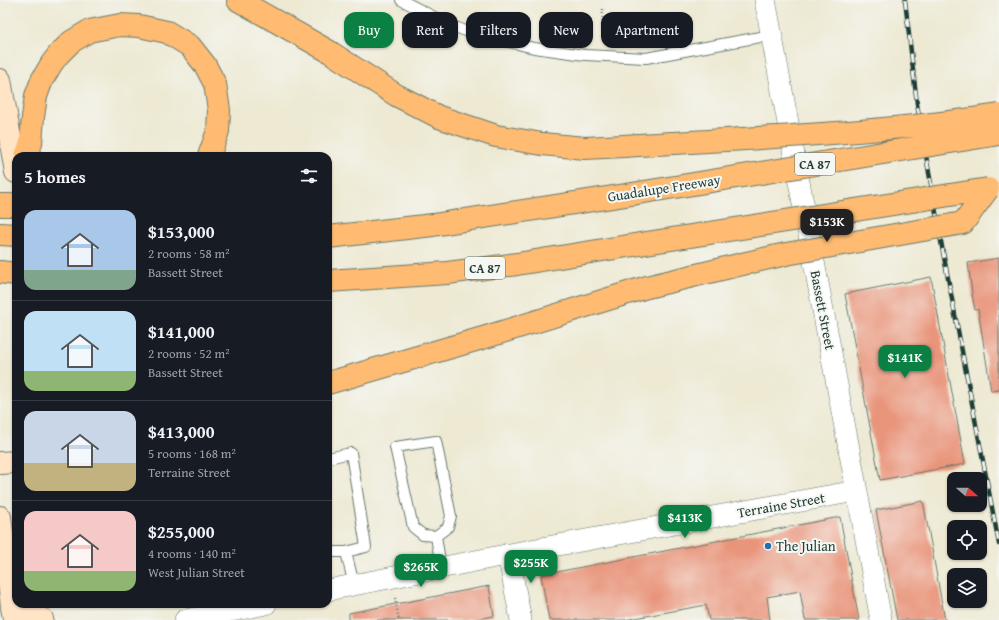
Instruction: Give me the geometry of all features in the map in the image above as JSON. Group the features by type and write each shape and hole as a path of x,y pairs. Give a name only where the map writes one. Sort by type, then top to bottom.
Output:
{"highway":[{"path":"238,0 330,52 396,95 439,117 496,136 542,144 585,148 883,130 955,122 999,115"},
{"path":"28,152 32,142 36,96 42,80 58,54 71,42 90,31 120,25 140,26 167,32 190,46 205,65 215,84 219,110 218,131 210,152"},
{"name":"Guadalupe Freeway","path":"332,237 433,225 999,134"},
{"path":"332,382 486,337 647,287 786,254 963,223 994,188"},
{"name":"CA 87","path":"332,281 447,273 517,264 994,188"},
{"path":"0,204 12,205"},
{"path":"0,234 12,235"},
{"path":"0,272 12,274"}],"main road":[{"path":"0,80 13,152"},
{"path":"0,463 12,462"},
{"path":"0,517 12,607"},
{"path":"13,614 43,616"}],"street":[{"name":"Bassett Street","path":"765,0 881,620"},
{"name":"Terraine Street","path":"332,589 508,554 856,491"},
{"path":"508,554 521,620"},
{"path":"185,620 246,608"},
{"path":"270,608 273,620"}],"lane":[{"path":"401,0 450,25 471,33 534,48 585,55 646,58 771,35"},
{"path":"436,441 451,516 448,527 436,536 423,535 413,527 395,447 436,441"},
{"path":"332,457 351,453 366,547 346,552 332,552"},
{"path":"436,536 441,567"},
{"path":"346,552 354,585"}],"path":[{"path":"603,8 603,12"},
{"path":"395,598 400,620"}],"building":[{"path":"999,258 999,390 991,391 978,309 975,310 968,263"},
{"path":"931,277 965,464 880,480 845,294"},
{"path":"923,501 945,620 897,620 876,510"},
{"name":"The Julian","path":"840,517 859,620 805,620 800,591 767,597 770,620 709,620 706,605 624,620 549,620 541,575"},
{"path":"489,586 494,616 472,620 349,620 349,613"}],"railway":[{"path":"905,0 917,104 942,247 999,544"}],"place":[{"name":"The Julian","path":"768,546"}]}
